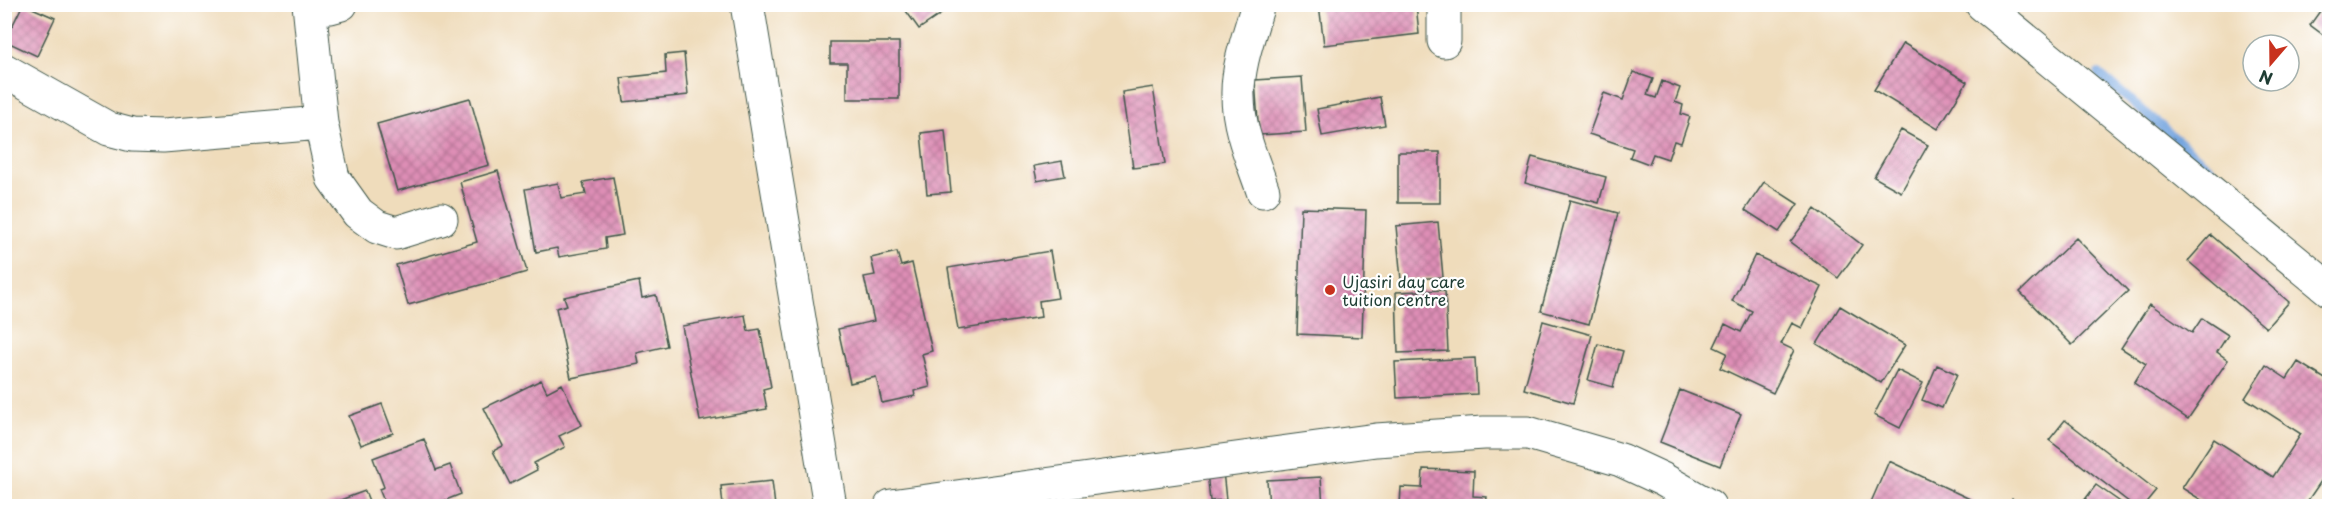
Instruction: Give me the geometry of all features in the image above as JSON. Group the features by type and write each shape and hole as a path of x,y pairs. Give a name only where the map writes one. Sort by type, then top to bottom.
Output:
{"street":[{"path":"309,4 321,123 333,178 367,220 396,234 441,219"},
{"path":"326,4 330,7 341,4"},
{"path":"747,4 830,507"},
{"path":"1258,4 1245,48 1238,93 1244,135 1263,191"},
{"path":"1444,4 1444,41"},
{"path":"1982,4 2330,290"},
{"path":"4,70 109,129 132,135 164,136 321,123"},
{"path":"891,507 1376,440 1484,433 1528,433 1621,460 1662,479 1708,507"}],"building":[{"path":"23,4 55,18 37,56 5,41"},
{"path":"901,4 934,4 941,14 919,29"},
{"path":"1319,4 1416,4 1419,34 1324,45"},
{"path":"2325,4 2330,4 2330,40 2310,25"},
{"path":"830,42 899,42 899,99 847,99 847,63 830,63"},
{"path":"1903,43 1967,82 1938,129 1874,90"},
{"path":"684,53 688,95 624,102 621,78 666,73 665,55"},
{"path":"1633,72 1653,79 1647,95 1656,98 1662,81 1680,88 1675,102 1683,105 1681,114 1690,117 1681,143 1674,141 1668,159 1653,154 1649,164 1630,157 1633,149 1589,134 1604,93 1623,100"},
{"path":"1302,77 1306,132 1259,135 1255,80"},
{"path":"1153,87 1165,164 1133,168 1122,92"},
{"path":"1380,97 1385,125 1322,136 1317,109"},
{"path":"470,98 489,165 397,191 377,124"},
{"path":"945,130 951,192 927,194 921,133"},
{"path":"1901,130 1928,145 1901,192 1874,177"},
{"path":"1398,152 1440,152 1440,203 1398,203"},
{"path":"1532,157 1606,177 1599,203 1525,183"},
{"path":"1062,161 1065,176 1037,181 1034,166"},
{"path":"498,171 527,272 408,305 396,265 477,242 460,182"},
{"path":"613,177 623,235 605,238 606,249 559,257 557,248 536,252 525,189 558,183 561,198 586,194 583,182"},
{"path":"1764,182 1798,204 1779,232 1745,210"},
{"path":"1570,200 1618,213 1589,324 1541,311"},
{"path":"1301,208 1366,210 1362,337 1297,334"},
{"path":"1815,209 1862,245 1838,278 1790,242"},
{"path":"1438,222 1443,277 1401,280 1396,226"},
{"path":"2211,235 2289,302 2266,328 2188,261"},
{"path":"2076,238 2128,291 2072,345 2020,292"},
{"path":"1050,251 1058,298 1039,301 1041,317 958,330 948,268"},
{"path":"897,252 901,266 912,263 932,351 922,354 930,387 914,391 915,396 882,403 876,377 850,383 838,329 874,321 864,277 875,275 871,258"},
{"path":"1755,255 1822,287 1802,328 1792,323 1781,344 1794,350 1773,393 1720,368 1727,353 1714,347 1725,324 1741,332 1752,311 1732,301"},
{"path":"639,281 642,298 656,295 667,346 637,353 639,364 571,378 556,308 567,305 564,297"},
{"path":"1445,290 1448,351 1398,353 1396,292"},
{"path":"2150,304 2192,333 2202,318 2228,335 2217,352 2228,360 2188,419 2134,383 2146,364 2121,348"},
{"path":"1840,306 1905,345 1881,383 1817,344"},
{"path":"745,315 748,331 760,329 771,387 763,389 767,409 700,421 682,326"},
{"path":"1543,321 1592,335 1573,403 1524,389"},
{"path":"1598,344 1623,351 1613,387 1588,380"},
{"path":"1475,358 1477,394 1397,398 1395,362"},
{"path":"2298,362 2330,382 2330,468 2304,506 2211,506 2182,488 2214,439 2273,477 2301,434 2245,398 2266,365 2287,379"},
{"path":"1937,365 1957,374 1942,408 1922,400"},
{"path":"1897,370 1923,383 1900,428 1874,415"},
{"path":"541,380 547,392 562,384 582,425 559,436 565,447 534,463 537,470 510,484 493,451 503,446 484,408"},
{"path":"1680,390 1741,414 1720,466 1660,442"},
{"path":"382,404 393,433 361,445 349,416"},
{"path":"2065,420 2156,490 2143,506 2134,506 2049,440"},
{"path":"424,439 436,470 450,465 461,494 431,506 386,506 379,489 384,487 373,458"},
{"path":"1889,461 1974,501 1972,506 1880,506 1871,502"},
{"path":"1423,469 1474,471 1473,496 1487,497 1486,506 1400,506 1401,487 1422,488"},
{"path":"1223,471 1226,500 1210,501 1207,472"},
{"path":"1321,477 1323,506 1269,506 1267,480"},
{"path":"772,481 775,506 723,506 721,486"},
{"path":"2096,485 2126,506 2080,506"},
{"path":"365,491 371,506 324,506"},
{"path":"2012,499 2028,506 2008,506"}],"waterway":[{"path":"2099,74 2230,188"}],"place":[{"name":"Ujasiri day care tuition centre","path":"1330,290"}]}
